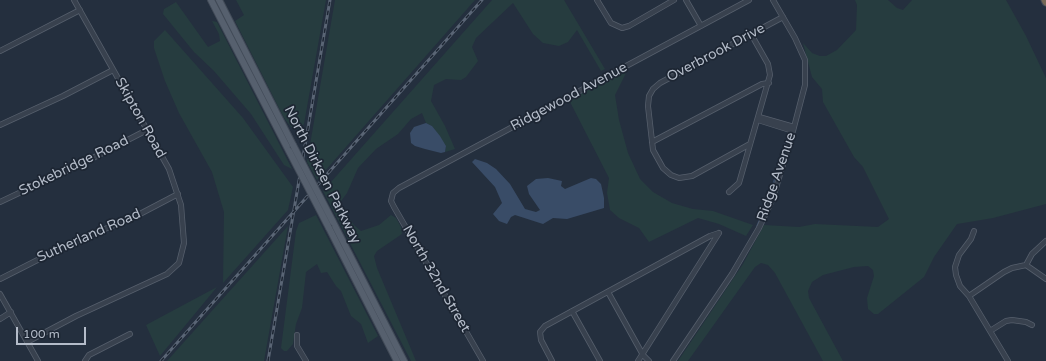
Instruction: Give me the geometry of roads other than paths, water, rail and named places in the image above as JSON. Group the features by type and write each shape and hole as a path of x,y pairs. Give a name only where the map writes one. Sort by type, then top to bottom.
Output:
{"main road":[{"name":"North Dirksen Parkway","path":"211,0 396,361"},
{"name":"North Dirksen Parkway","path":"219,0 404,361"}],"street":[{"name":"Skipton Road","path":"27,342 71,319 167,274 178,263 184,243 184,220 178,194 169,169 74,0"},
{"path":"597,0 611,23 622,28 629,26 674,0"},
{"path":"686,0 701,26"},
{"name":"Ridgewood Avenue","path":"391,197 399,188 749,0"},
{"name":"Ridge Avenue","path":"673,361 732,274 759,228 773,198 806,85 806,69 803,53 773,0"},
{"path":"0,51 80,10"},
{"name":"Overbrook Drive","path":"652,142 648,106 651,93 660,83 783,17"},
{"path":"729,192 739,183 769,83 770,70 768,64 751,34"},
{"path":"0,125 63,96 113,70"},
{"path":"750,144 692,176 679,178 671,176 663,168 653,150 652,142 762,84 769,83"},
{"path":"759,119 793,129"},
{"name":"Stokebridge Road","path":"0,202 89,160 147,130"},
{"name":"Sutherland Road","path":"0,279 67,244 131,218 178,194"},
{"name":"North 32nd Street","path":"391,197 394,207 483,361"},
{"path":"974,231 971,240 959,255 955,267 960,286 969,296 1008,361"},
{"path":"552,361 541,340 540,332 547,324 710,236 719,233 638,361"},
{"path":"1026,266 1032,254 1046,241"},
{"path":"969,296 1012,268 1026,266 1046,279"},
{"path":"608,292 643,355 649,361"},
{"path":"0,294 38,361"},
{"path":"572,311 600,361"},
{"path":"0,319 11,312"},
{"path":"990,331 1006,321 1012,320 1026,322 1032,325"},
{"path":"85,361 89,355 130,334"},
{"path":"297,335 297,346 306,361"}],"water":[{"path":"426,123 432,126 440,136 446,146 445,152 441,153 425,149 411,143 410,133 414,127"},
{"path":"475,159 487,163 496,169 510,184 525,209 536,212 540,210 529,194 527,186 536,179 548,178 562,181 561,186 565,189 591,178 596,179 601,184 604,198 604,208 567,219 553,218 543,224 515,215 511,217 507,224 499,221 493,214 502,203 495,187 472,162"}],"waterway":[{"path":"757,226 769,198 787,138"}],"railway":[{"path":"268,361 330,0"},
{"path":"161,361 482,0"}]}
